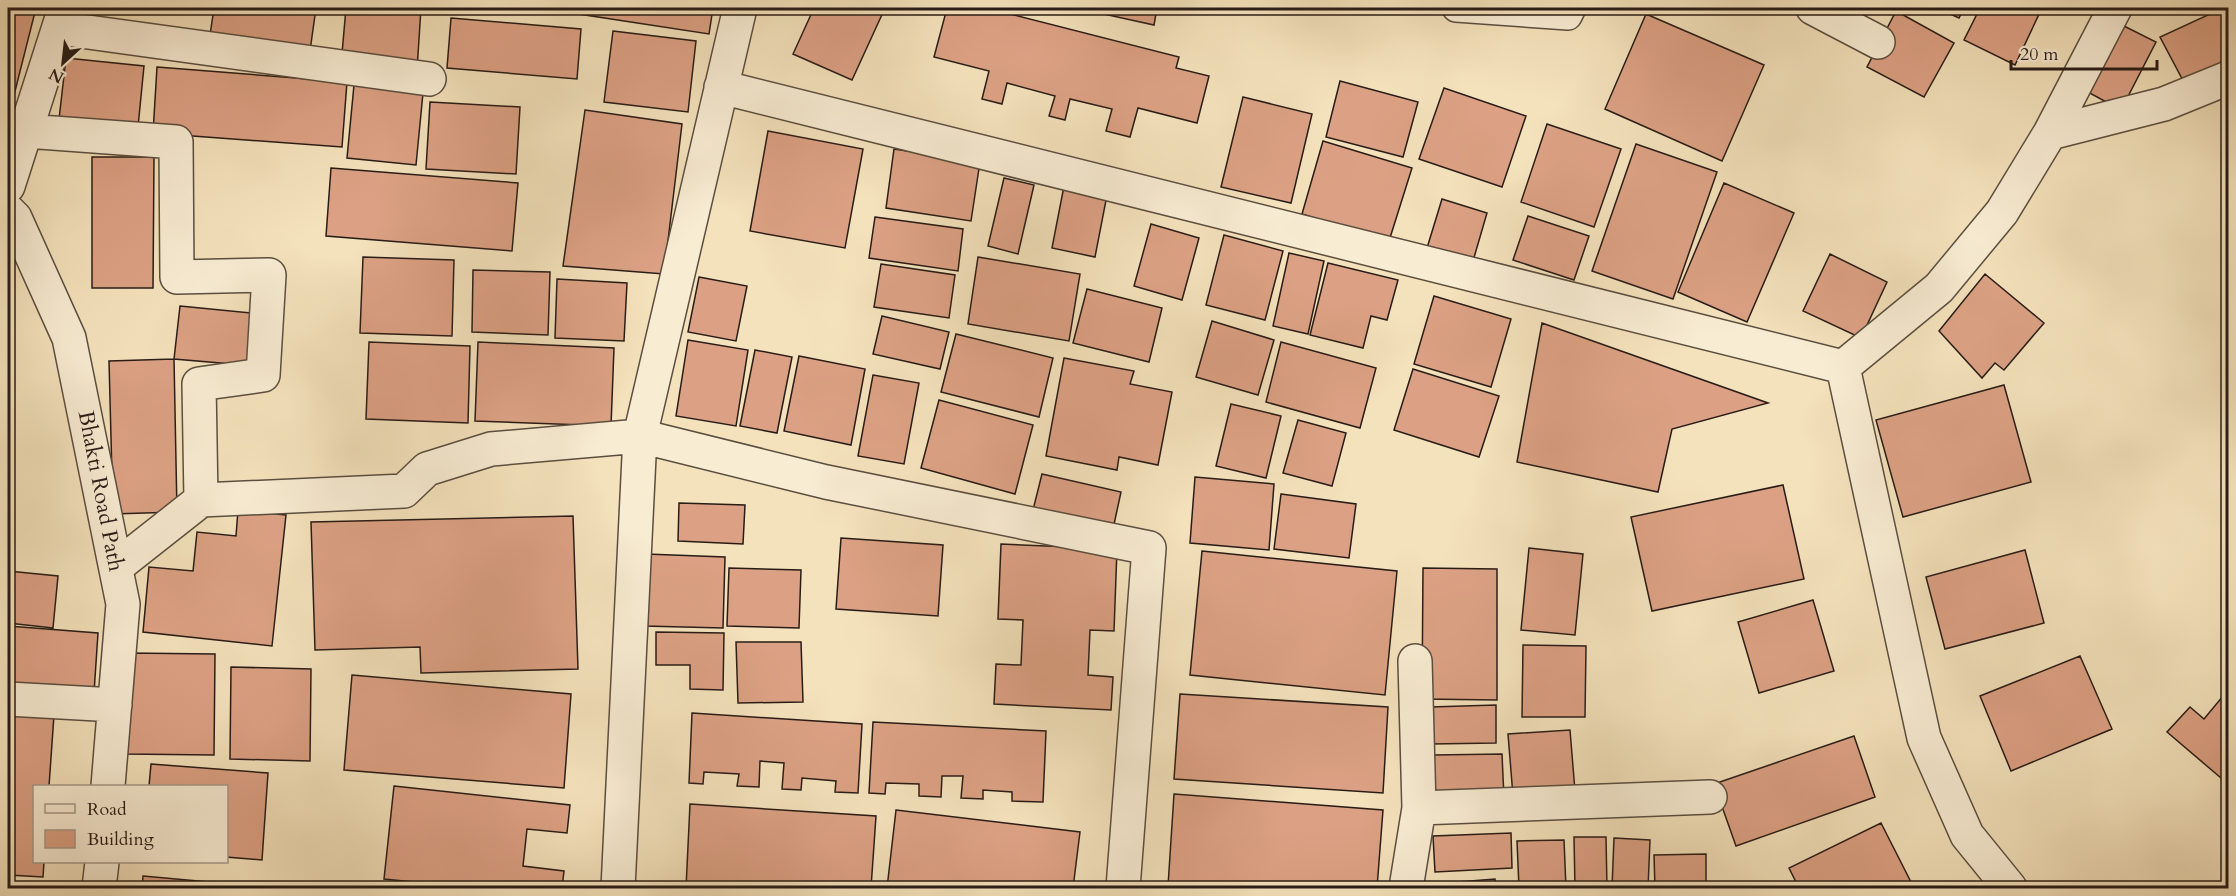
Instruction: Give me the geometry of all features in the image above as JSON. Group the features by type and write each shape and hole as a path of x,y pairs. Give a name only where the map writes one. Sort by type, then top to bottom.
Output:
{"street":[{"path":"618,888 640,436 740,8"},
{"path":"1813,8 1878,42"},
{"path":"1843,367 1939,288 2002,212 2050,133 2114,8"},
{"path":"8,186 62,18 429,79"},
{"path":"2050,133 2164,105 2229,78"},
{"path":"721,87 1843,367"},
{"path":"26,131 176,142 177,278 269,275 262,375 199,384 201,500"},
{"name":"Bhakti Road Path","path":"8,211 15,218 69,338 123,604 108,785"},
{"path":"1843,367 1924,738 1967,835 2010,888"},
{"path":"116,567 201,500 404,491 427,469 491,449 640,436 826,482 1149,548 1123,888"},
{"path":"1406,888 1419,808 1415,661"},
{"path":"8,699 115,705"},
{"path":"1419,808 1710,797"},
{"path":"99,888 102,863"}],"lane":[{"path":"1456,8 1568,16 1572,8"}],"building":[{"path":"8,8 36,8 9,115 8,115"},
{"path":"214,8 316,8 309,58 209,42"},
{"path":"346,8 421,8 417,70 341,65"},
{"path":"559,8 713,8 709,34 559,11"},
{"path":"814,8 885,8 852,80 793,54"},
{"path":"947,8 973,13 974,8 987,8 1179,57 1176,68 1209,76 1197,123 1138,108 1130,137 1106,131 1112,109 1070,99 1065,120 1049,116 1055,96 1007,83 1002,104 982,99 989,71 934,57"},
{"path":"1091,8 1157,8 1154,25 1090,11"},
{"path":"1937,8 1964,8 1959,18"},
{"path":"1980,8 2042,8 2015,65 1964,40"},
{"path":"2223,8 2228,18 2228,67 2187,88 2160,37"},
{"path":"1896,11 1954,43 1924,97 1867,67"},
{"path":"1646,14 1764,65 1722,161 1605,109"},
{"path":"451,18 581,29 577,79 447,68"},
{"path":"2118,23 2156,42 2121,110 2084,90"},
{"path":"613,31 696,41 688,112 604,102"},
{"path":"66,58 144,66 137,137 58,128"},
{"path":"157,67 347,82 342,147 153,133"},
{"path":"1340,81 1418,102 1403,157 1326,137"},
{"path":"354,85 423,93 416,165 347,158"},
{"path":"1444,88 1526,116 1502,187 1419,159"},
{"path":"1243,97 1312,114 1291,203 1221,187"},
{"path":"430,102 520,107 516,174 426,169"},
{"path":"585,110 682,124 664,274 563,266"},
{"path":"1547,124 1621,149 1594,227 1521,202"},
{"path":"768,131 863,149 845,248 750,231"},
{"path":"1323,141 1412,168 1389,241 1302,214"},
{"path":"1636,144 1717,172 1673,299 1592,271"},
{"path":"894,149 980,162 971,221 886,208"},
{"path":"92,157 154,157 153,288 92,288"},
{"path":"331,168 518,183 512,251 326,236"},
{"path":"1004,178 1034,185 1018,254 988,246"},
{"path":"1724,183 1794,213 1747,322 1678,292"},
{"path":"1064,186 1107,195 1095,257 1052,248"},
{"path":"1442,199 1487,213 1473,261 1427,248"},
{"path":"1528,216 1589,236 1574,280 1513,260"},
{"path":"875,217 963,229 958,271 869,258"},
{"path":"1151,224 1199,238 1182,300 1134,286"},
{"path":"1224,235 1283,251 1265,320 1206,305"},
{"path":"1289,253 1324,261 1308,334 1273,326"},
{"path":"1830,254 1887,282 1861,338 1803,311"},
{"path":"363,257 454,260 452,336 360,333"},
{"path":"978,257 1080,274 1069,341 968,324"},
{"path":"1328,263 1398,280 1387,320 1371,316 1363,348 1310,335"},
{"path":"881,264 955,275 949,318 874,307"},
{"path":"473,270 550,272 548,335 472,332"},
{"path":"1985,274 2044,323 2004,370 1995,363 1982,378 1939,331"},
{"path":"699,277 747,286 736,341 688,332"},
{"path":"557,279 627,283 624,341 555,338"},
{"path":"1087,289 1162,308 1149,362 1073,343"},
{"path":"1434,296 1511,319 1491,387 1414,364"},
{"path":"180,306 261,314 257,366 174,359"},
{"path":"882,316 949,332 940,369 873,354"},
{"path":"1212,321 1274,340 1258,395 1196,377"},
{"path":"1542,323 1768,403 1672,429 1658,492 1517,462"},
{"path":"956,334 1053,358 1039,417 941,392"},
{"path":"688,340 748,350 736,426 676,416"},
{"path":"369,342 470,346 468,423 366,419"},
{"path":"478,342 614,348 611,426 475,421"},
{"path":"1281,342 1376,368 1360,428 1266,402"},
{"path":"755,350 792,357 777,433 740,426"},
{"path":"799,356 865,369 851,445 784,431"},
{"path":"1064,358 1134,371 1130,384 1172,392 1158,465 1119,457 1117,470 1046,456"},
{"path":"174,359 177,512 113,514 109,361"},
{"path":"1413,369 1499,396 1479,457 1394,430"},
{"path":"873,375 919,383 904,464 858,456"},
{"path":"2004,385 2031,482 1903,517 1876,420"},
{"path":"939,400 1033,425 1015,494 921,468"},
{"path":"1231,404 1281,416 1266,478 1216,466"},
{"path":"1298,420 1346,433 1332,486 1283,473"},
{"path":"1042,474 1121,492 1113,529 1033,510"},
{"path":"1195,477 1274,484 1269,550 1190,543"},
{"path":"1783,485 1804,579 1652,611 1631,517"},
{"path":"1281,494 1356,504 1349,558 1274,549"},
{"path":"679,503 745,505 743,544 678,541"},
{"path":"238,510 286,515 272,646 143,632 149,567 193,571 197,532 236,536"},
{"path":"573,516 578,669 421,673 420,647 315,650 311,522"},
{"path":"841,538 943,545 938,616 836,609"},
{"path":"1001,544 1117,549 1114,631 1090,630 1088,675 1113,677 1111,710 994,704 996,664 1021,665 1023,620 998,619"},
{"path":"1529,548 1583,554 1575,635 1521,630"},
{"path":"2025,550 2044,623 1945,649 1926,577"},
{"path":"1202,551 1397,571 1385,695 1190,675"},
{"path":"646,554 725,557 723,628 644,626"},
{"path":"729,568 801,570 799,628 727,626"},
{"path":"1423,568 1497,569 1497,700 1422,699"},
{"path":"8,571 58,576 53,628 8,623"},
{"path":"1813,600 1834,671 1759,693 1738,622"},
{"path":"8,626 98,633 94,693 8,687"},
{"path":"656,632 724,633 723,690 690,689 690,665 656,665"},
{"path":"736,642 801,642 803,702 738,703"},
{"path":"1523,645 1586,646 1585,717 1522,717"},
{"path":"126,653 215,654 214,755 125,754"},
{"path":"2080,656 2112,729 2011,771 1980,696"},
{"path":"231,667 311,669 310,761 230,759"},
{"path":"352,675 571,694 564,788 344,770"},
{"path":"2228,690 2228,784 2167,732 2190,707 2204,719"},
{"path":"1180,694 1388,707 1383,793 1174,779"},
{"path":"1496,705 1496,743 1431,744 1430,707"},
{"path":"8,712 54,715 49,785 33,785 33,863 44,863 43,877 8,875"},
{"path":"692,713 862,724 858,793 835,792 836,781 802,778 801,790 782,789 784,763 760,761 759,787 737,786 739,774 704,772 703,784 689,783"},
{"path":"873,722 1046,731 1043,802 1012,801 1012,792 983,790 983,799 961,798 963,776 942,776 941,797 919,796 919,784 886,783 885,794 869,793"},
{"path":"1570,730 1575,791 1513,796 1508,734"},
{"path":"1854,736 1875,797 1736,846 1714,784"},
{"path":"1502,754 1504,798 1435,799 1434,755"},
{"path":"151,764 268,773 262,860 228,857 228,785 149,785"},
{"path":"394,786 570,805 567,833 527,829 523,866 564,871 562,888 474,888 384,879"},
{"path":"1174,794 1383,810 1377,888 1168,886"},
{"path":"690,804 876,816 871,888 686,888"},
{"path":"896,810 1080,832 1073,888 887,888"},
{"path":"1881,823 1914,888 1799,888 1789,868"},
{"path":"1511,833 1512,868 1435,872 1433,836"},
{"path":"1574,837 1606,837 1607,888 1575,888"},
{"path":"1614,838 1650,840 1648,888 1612,888"},
{"path":"1564,840 1566,888 1519,888 1517,841"},
{"path":"1706,854 1706,888 1655,888 1654,855"},
{"path":"143,876 276,888 142,888"},
{"path":"1495,879 1496,888 1419,888 1419,885"}]}
